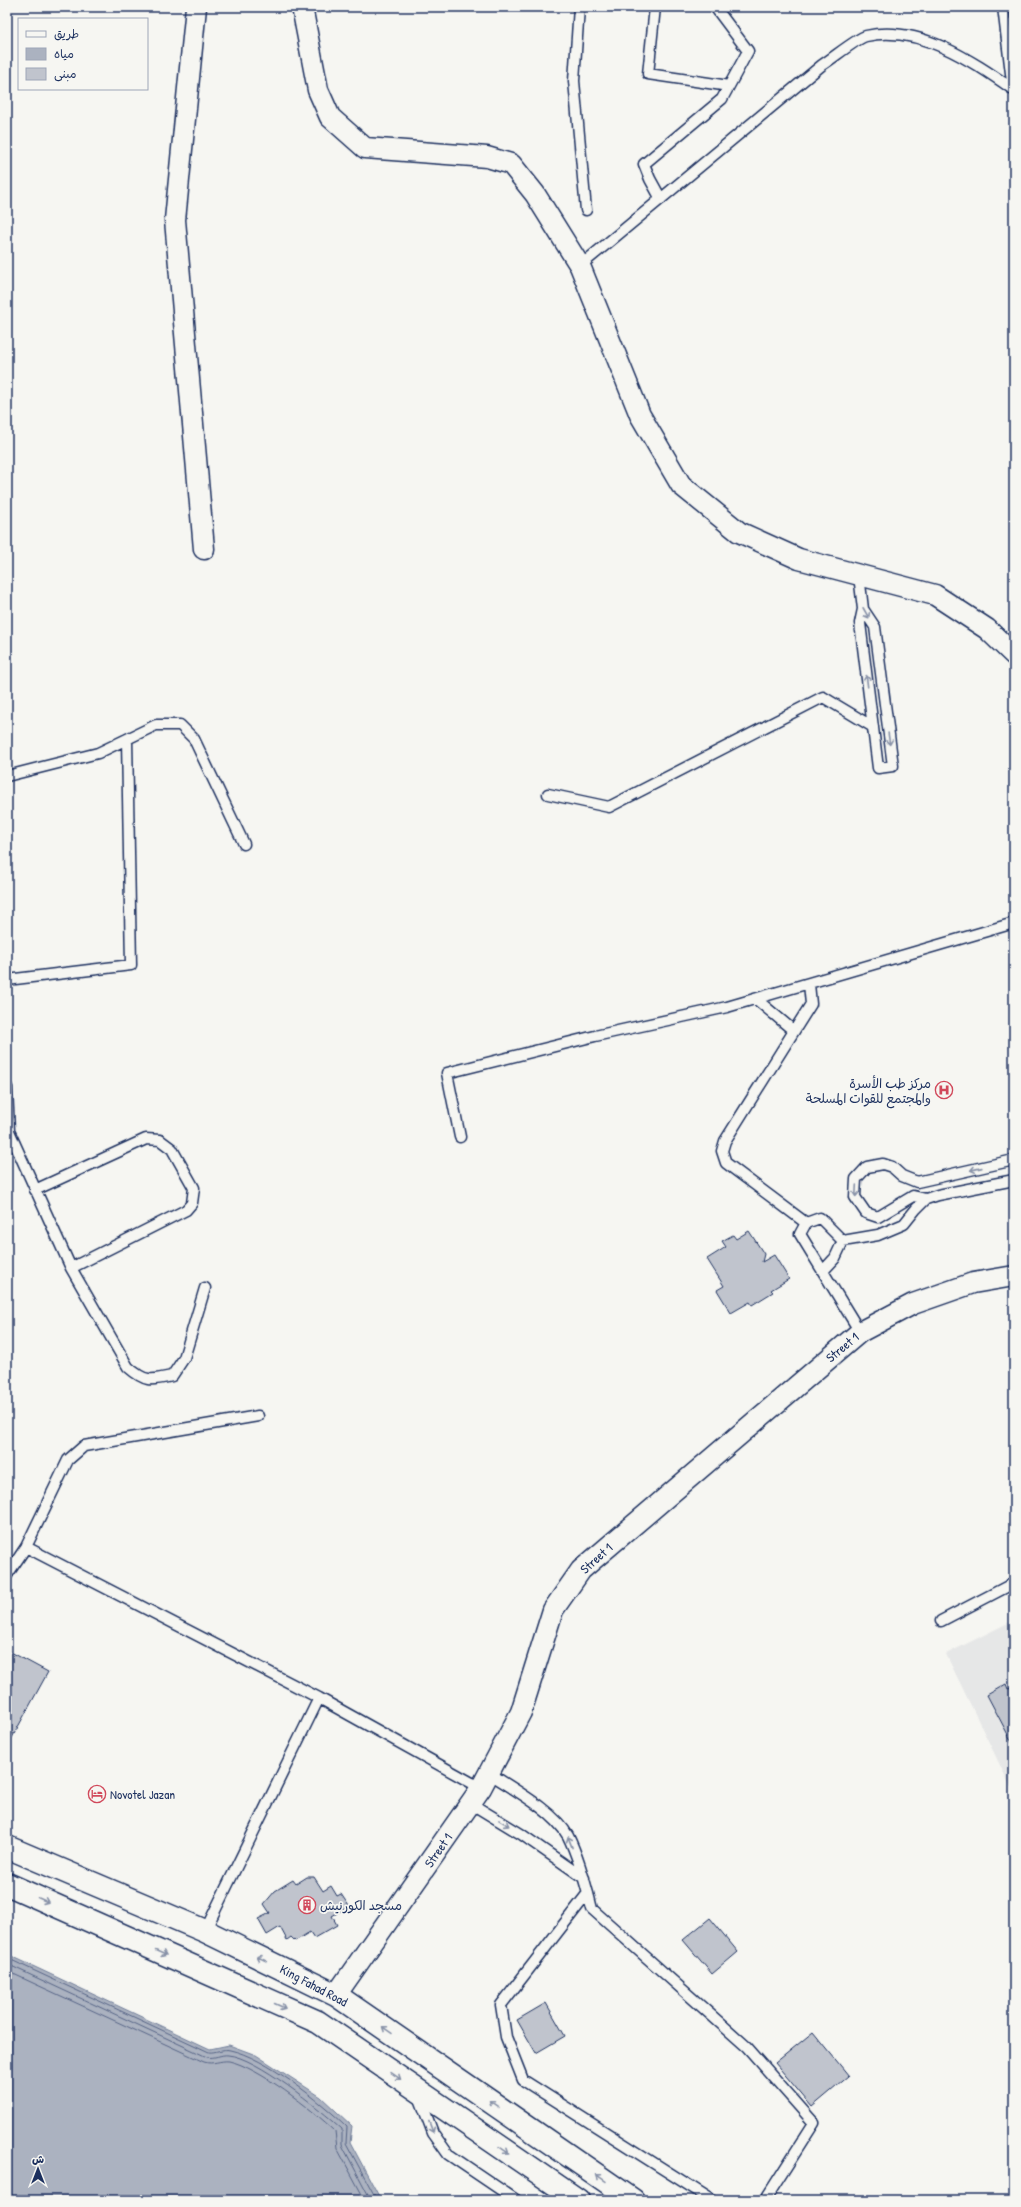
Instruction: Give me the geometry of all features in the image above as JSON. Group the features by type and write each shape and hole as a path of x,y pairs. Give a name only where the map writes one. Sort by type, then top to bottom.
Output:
{"main road":[{"name":"King Fahad Road","path":"7,1847 205,1931 336,1995 633,2200"},
{"path":"7,1884 318,2022 578,2200"},
{"path":"318,2022 336,1995"}],"street":[{"path":"196,7 175,220 204,549"},
{"path":"302,7 318,90 330,117 366,148 487,157 511,164 535,194 580,266 640,416 681,485 739,532 799,559 935,595 987,629 1014,655"},
{"name":"Street 1","path":"336,1995 480,1788 521,1712 553,1610 581,1570 860,1332 913,1304 973,1283 1014,1276"}],"lane":[{"path":"579,7 574,81 586,210"},
{"path":"655,7 648,74 729,86"},
{"path":"661,199 644,164 722,99 748,51 715,7"},
{"path":"1003,7 1014,90"},
{"path":"580,266 822,65 864,36 900,34 935,44 968,60 1014,90"},
{"path":"859,575 862,609 860,623 878,768 893,766 875,627 862,609"},
{"path":"548,794 609,807 823,697 873,727"},
{"path":"7,776 98,753 156,725 180,725 194,739 244,844"},
{"path":"7,980 131,965 127,739"},
{"path":"460,1137 447,1073 595,1036 727,1007 1014,923"},
{"path":"806,1223 726,1163 722,1151 725,1141 811,1004 809,984"},
{"path":"756,999 794,1031"},
{"path":"7,1087 8,1131 72,1268 128,1367 140,1378 157,1379 172,1376 184,1358 205,1288"},
{"path":"35,1190 146,1139 160,1140 172,1149 194,1188 192,1202 186,1210 72,1268"},
{"path":"926,1200 913,1196 878,1216 866,1214 855,1197 856,1179 867,1166 883,1164 892,1166 902,1176 917,1182 1014,1160"},
{"path":"843,1241 878,1235 904,1224 916,1209 926,1200 938,1194 1014,1180"},
{"path":"843,1241 820,1218 806,1223 800,1234 860,1332"},
{"path":"823,1271 835,1258 843,1241"},
{"path":"7,1575 26,1547 68,1460 84,1446 258,1416"},
{"path":"26,1547 319,1698 480,1788 551,1816 568,1835 584,1878 592,1908 747,2048 814,2123 765,2200"},
{"path":"941,1621 1014,1583"},
{"path":"205,1931 319,1698"},
{"path":"480,1788 521,1834 584,1878"},
{"path":"588,1893 501,2006 506,2037 522,2080 712,2200"},
{"path":"416,2090 433,2133 448,2154 516,2200"}],"shaded area":[{"path":"1014,1620 1014,1794 946,1654"}],"water":[{"path":"7,1954 210,2049 229,2045 256,2055 321,2097 352,2126 350,2142 381,2200 7,2200"}],"building":[{"path":"749,1231 764,1254 762,1262 774,1255 789,1279 771,1290 773,1292 752,1305 750,1302 731,1313 717,1290 724,1286 707,1259 726,1247 722,1241 733,1235 736,1239"},
{"path":"7,1650 48,1672 7,1747"},
{"path":"1006,1684 1008,1689 1014,1686 1014,1746 987,1695"},
{"name":"مسجد الكورنيش","path":"307,1877 314,1877 323,1891 331,1886 337,1896 341,1894 349,1906 332,1916 337,1925 314,1938 310,1932 295,1941 291,1937 287,1940 280,1927 267,1935 258,1919 270,1913 264,1904 275,1891 293,1880 296,1884"},
{"path":"710,1918 738,1952 712,1974 683,1940"},
{"path":"546,2003 565,2036 536,2053 517,2020"},
{"path":"813,2032 849,2076 812,2107 775,2063"}],"place":[{"name":"مركز طب الأسرة والمجتمع للقوات المسلحة","path":"944,1090"},
{"name":"Novotel Jazan","path":"97,1794"},
{"name":"مسجد الكورنيش","path":"307,1905"}]}
